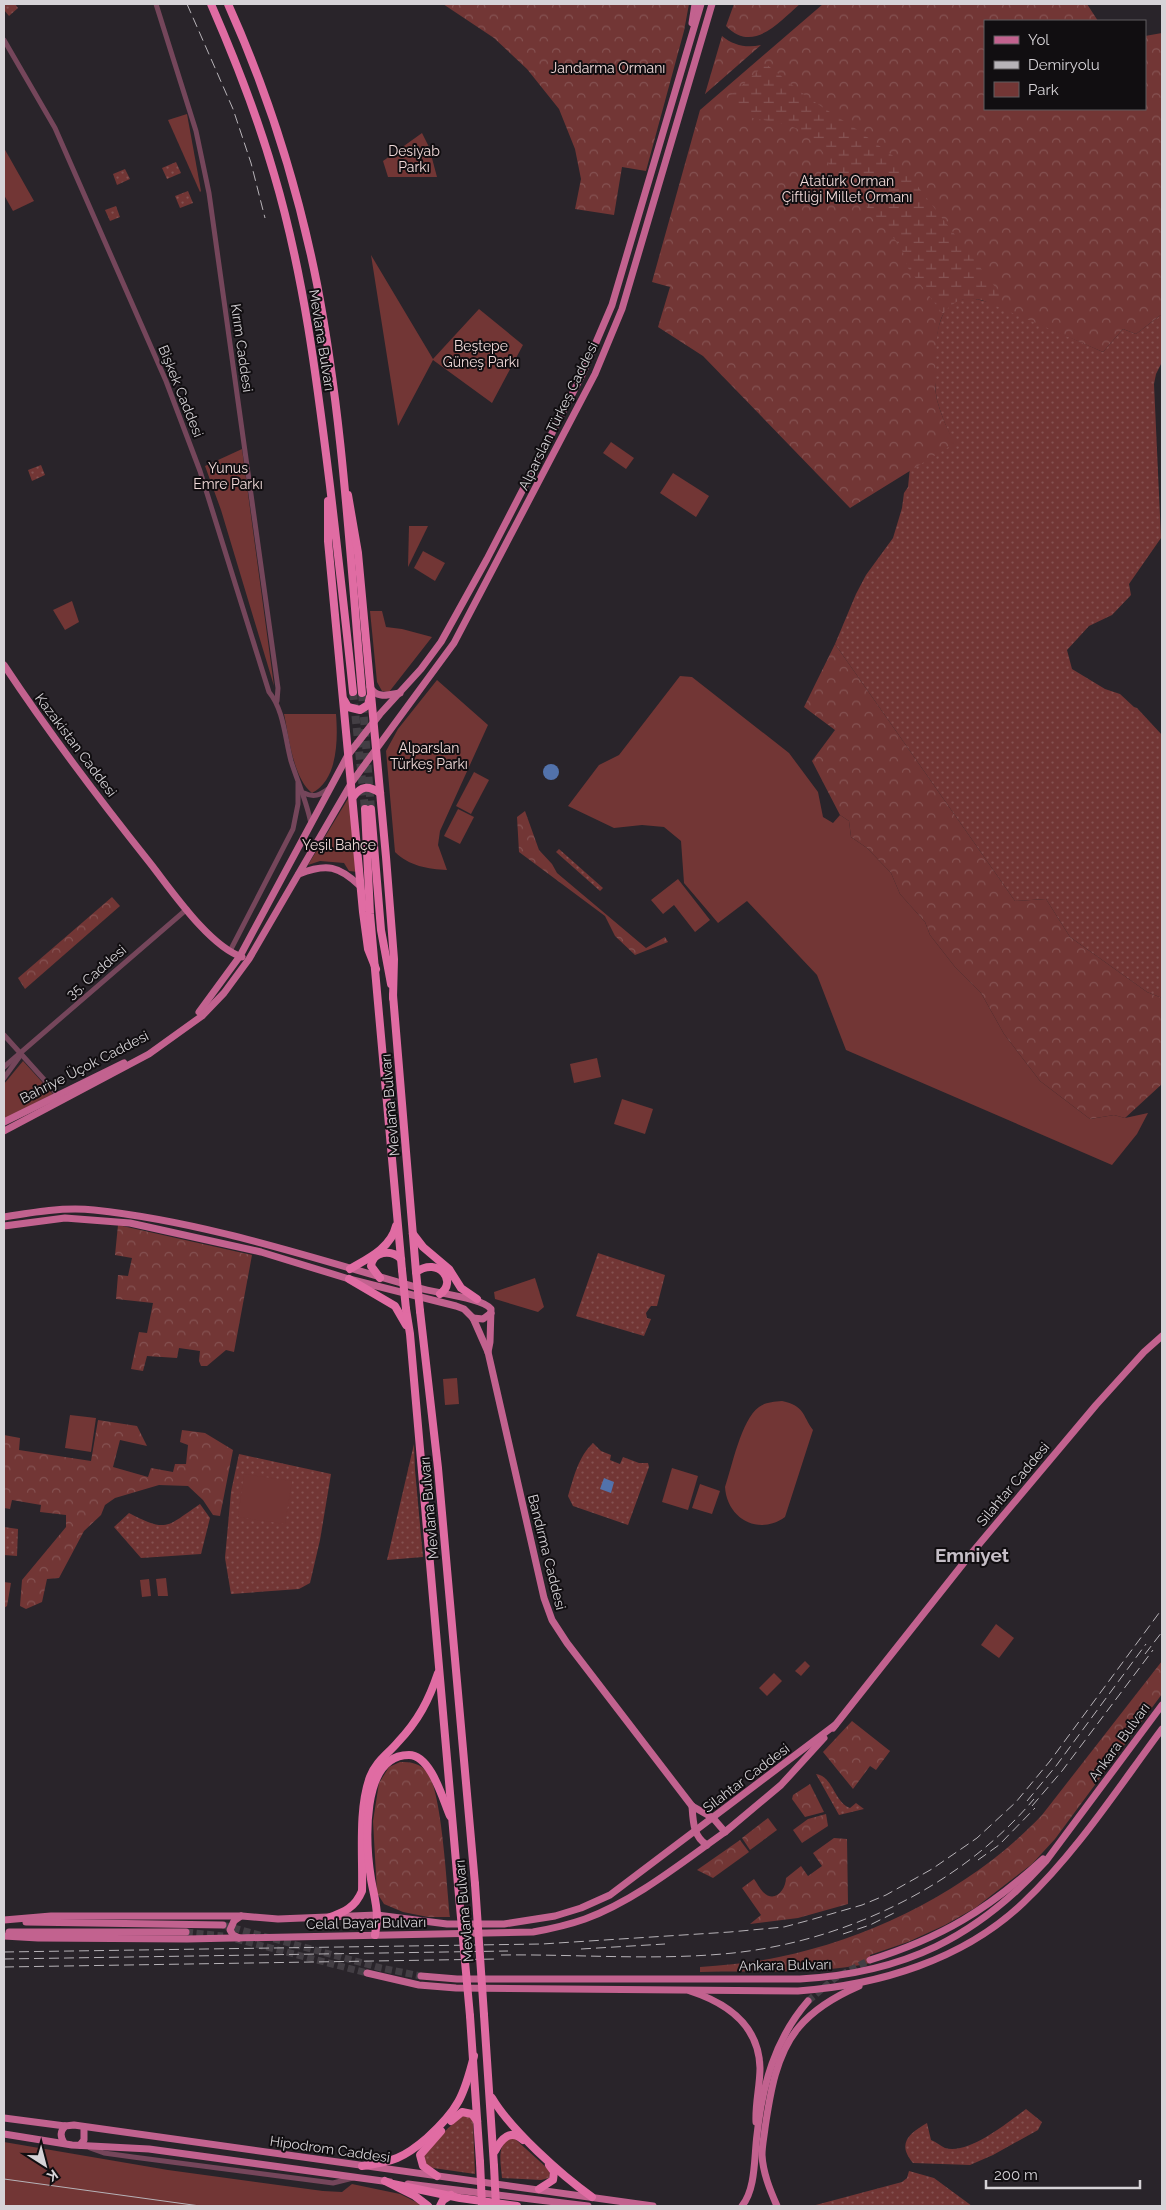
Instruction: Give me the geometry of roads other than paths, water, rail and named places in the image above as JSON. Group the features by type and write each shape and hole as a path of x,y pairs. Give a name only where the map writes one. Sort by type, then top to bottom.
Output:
{"highway":[{"name":"Mevlana Bulvarı","path":"211,4 247,92 274,174 288,226 307,323 330,487 353,692"},
{"name":"Mevlana Bulvarı","path":"228,4 273,119 311,256 328,353 342,468 362,693"},
{"path":"342,468 356,540 394,959 393,998"},
{"path":"330,487 328,541 352,782 360,886 368,949 376,969"},
{"path":"344,700 348,707 360,710 368,705 370,697"},
{"path":"353,797 359,789 366,787 380,793"},
{"name":"Mevlana Bulvarı","path":"482,2206 474,2056 410,1334 397,1220 370,914 368,809 381,930 393,998 416,1272 438,1468 475,1884 496,2206"},
{"path":"350,1269 372,1256 394,1235 397,1220"},
{"path":"413,1233 423,1247 449,1269 461,1288 477,1299"},
{"path":"380,1278 370,1266 374,1258 380,1253 388,1252 395,1253 401,1259"},
{"path":"416,1272 426,1266 435,1266 440,1270 448,1283 440,1294"},
{"path":"349,1279 395,1306 410,1334"},
{"path":"328,1918 345,1911 359,1899 362,1891 363,1806 370,1776 382,1756 398,1743 420,1715 429,1699 439,1669"},
{"path":"375,1935 377,1915 371,1878 369,1808 377,1777 387,1763 410,1755 422,1761 432,1772 453,1825"},
{"path":"362,2166 387,2163 400,2158 445,2122 454,2112 461,2098 474,2056"},
{"path":"490,2096 498,2109 517,2129 568,2178 592,2197"},
{"path":"437,2176 422,2163 420,2155 422,2151 462,2112 472,2114 479,2126"},
{"path":"494,2153 505,2137 518,2135 554,2172 553,2180 539,2189"},
{"path":"389,2182 517,2206"},
{"path":"389,2182 428,2206"},
{"path":"440,2206 443,2200 451,2195"}],"main road":[{"path":"687,50 695,4"},
{"name":"Alparslan Türkeş Caddesi","path":"348,756 441,642 582,375 612,305 701,4"},
{"name":"Alparslan Türkeş Caddesi","path":"352,782 454,643 595,374 628,294 712,4"},
{"name":"Kazakistan Caddesi","path":"4,665 131,839 187,909 221,946 240,956 249,958"},
{"path":"370,686 374,693 380,696 400,693"},
{"name":"Bahriye Üçok Caddesi","path":"4,1122 148,1051 202,1010 240,956 348,756"},
{"name":"Bahriye Üçok Caddesi","path":"4,1131 149,1054 202,1016 224,994 249,958 352,782"},
{"path":"311,825 322,834"},
{"path":"298,874 320,868 337,868 346,873 360,886"},
{"path":"4,1216 65,1209 128,1215 218,1231 440,1294 477,1299 489,1306 491,1312 483,1319 472,1318 464,1309 349,1279 261,1252 130,1223 65,1218 4,1226"},
{"name":"Bandırma Caddesi","path":"488,1352 491,1312"},
{"name":"Bandırma Caddesi","path":"472,1318 488,1352 538,1576 552,1620 566,1643 692,1806 713,1818 725,1832"},
{"name":"Silahtar Caddesi","path":"725,1832 781,1785 836,1725 970,1555 1096,1405 1144,1352 1162,1336"},
{"name":"Ankara Bulvarı","path":"421,1976 474,1979 800,1979 829,1978 865,1972 904,1960 937,1946 979,1923 1006,1902 1027,1882 1060,1844 1162,1704"},
{"name":"Silahtar Caddesi","path":"695,1832 836,1725"},
{"name":"Ankara Bulvarı","path":"367,1973 428,1986 475,1988 798,1991 838,1988 875,1980 915,1968 952,1952 988,1931 1022,1904 1074,1848 1162,1729"},
{"path":"692,1806 695,1832 703,1843 707,1845 725,1832"},
{"name":"Celal Bayar Bulvarı","path":"4,1921 51,1916 242,1916 278,1919 377,1915 421,1922 470,1924 504,1924 528,1921 581,1908 610,1895 695,1832"},
{"path":"870,1960 914,1946 942,1933 972,1915 1014,1885 1060,1844"},
{"name":"Celal Bayar Bulvarı","path":"4,1934 38,1938 239,1938 533,1932 586,1919 644,1889 707,1845"},
{"path":"239,1938 233,1935 230,1930 231,1925 242,1916"},
{"path":"4,1921 224,1925"},
{"path":"4,1934 35,1931 186,1932"},
{"path":"777,2206 768,2185 762,2153 769,2102 785,2047 799,2027 818,2009 836,1997 875,1980"},
{"path":"682,1989 708,1997 726,2006 739,2018 754,2040 760,2068 755,2112 757,2132"},
{"path":"742,2206 749,2194 767,2075 775,2054 798,2012 808,2000"},
{"name":"Hipodrom Caddesi","path":"4,2118 84,2127 653,2206"},
{"path":"64,2143 61,2138 61,2131 66,2126"},
{"path":"80,2145 84,2140 84,2127"},
{"name":"Hipodrom Caddesi","path":"4,2134 80,2145 149,2148 389,2182 588,2206"}],"street":[{"name":"Kırım Caddesi","path":"156,4 196,131 209,193 278,688 277,701"},
{"name":"Bişkek Caddesi","path":"4,40 55,128 166,381 200,471 270,692 277,701 286,742 304,793 311,825"},
{"path":"230,951 293,829 298,804 298,780"},
{"path":"304,793 310,796 317,796 333,785"},
{"name":"35. Caddesi","path":"22,1054 113,971 187,909"},
{"path":"4,1035 58,1096"},
{"path":"4,1067 22,1054"},
{"path":"4,1078 22,1054"}],"water":[{"path":"551,764 559,772 551,780 543,772"},
{"path":"604,1478 614,1482 611,1493 600,1489"}],"tunnel":[{"path":"353,692 365,809"},
{"path":"362,693 371,809"},
{"path":"223,1925 381,1968 421,1976"},
{"path":"186,1932 223,1936"},
{"path":"236,1939 367,1973"},
{"path":"808,2001 835,1978 870,1960"}],"tram line":[{"path":"4,2179 200,2206"}],"railway":[{"path":"187,4 233,109 251,163 265,218"},
{"path":"4,1952 542,1944 784,1927 862,1905 886,1895 932,1869 977,1838 1016,1802 1050,1761 1162,1609"},
{"path":"1145,1654 1162,1632"},
{"path":"1027,1801 1056,1766 1146,1644"},
{"path":"1032,1806 1062,1771 1153,1650"},
{"path":"501,1955 675,1957 733,1953 775,1947 817,1936 858,1922 898,1904 936,1883 972,1858 1005,1830 1034,1799"},
{"path":"978,1860 999,1845 1035,1808"},
{"path":"843,1934 870,1925 898,1911"},
{"path":"581,1949 665,1944"},
{"path":"4,1959 508,1951"},
{"path":"4,1967 497,1959"}],"district":[{"name":"Emniyet","path":"972,1555"}],"park label":[{"name":"Jandarma Ormanı","path":"608,68"},
{"name":"Desiyab Parkı","path":"414,160"},
{"name":"Atatürk Orman Çiftliği Millet Ormanı","path":"847,190"},
{"name":"Beştepe Güneş Parkı","path":"481,354"},
{"name":"Yunus Emre Parkı","path":"228,476"},
{"name":"Alparslan Türkeş Parkı","path":"429,756"},
{"name":"Yeşil Bahçe","path":"339,845"}]}
